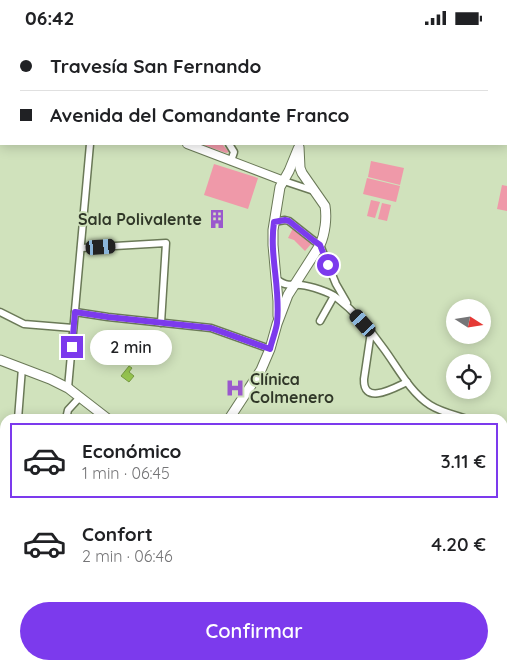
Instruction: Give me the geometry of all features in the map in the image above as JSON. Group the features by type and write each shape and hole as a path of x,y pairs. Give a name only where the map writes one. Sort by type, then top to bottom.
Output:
{"main road":[{"path":"277,324 278,301 273,238 274,222 280,187 299,146"},
{"path":"232,414 261,370 288,295 320,245 324,232 325,209 323,203 301,171 299,146"},
{"path":"0,360 68,388 102,414"}],"street":[{"path":"68,388 90,145"},
{"path":"191,145 314,191"},
{"path":"230,145 234,152 231,161"},
{"path":"274,222 289,221 320,245 336,284 355,314"},
{"path":"81,248 166,243 161,323"},
{"path":"276,279 285,285 302,285 334,296 340,300 371,332 420,397 432,406 453,414"},
{"path":"320,321 334,296"},
{"path":"0,312 24,324 73,328"},
{"path":"75,312 211,328 270,349"},
{"path":"371,332 364,379 368,392 380,393 407,382"},
{"path":"18,414 22,368"},
{"path":"67,414 80,397"}],"shaded area":[{"path":"204,145 223,145 229,152 226,153"},
{"path":"371,161 404,168 400,185 368,177"},
{"path":"214,164 258,178 248,209 204,195"},
{"path":"367,178 400,186 396,202 363,194"},
{"path":"502,185 507,186 507,211 497,209"},
{"path":"371,200 380,202 375,218 367,216"},
{"path":"382,203 391,205 387,221 378,219"},
{"path":"293,228 311,244 305,251 294,240 288,238"},
{"path":"129,366 132,368 129,372 134,376 129,382 121,376"}],"place":[{"name":"Sala Polivalente","path":"217,219"},
{"name":"Clínica Colmenero","path":"235,388"}],"route":[{"path":"72,347 75,312 211,328 270,349 277,324 278,308 273,238 274,222 289,221 320,245 328,265"}]}
